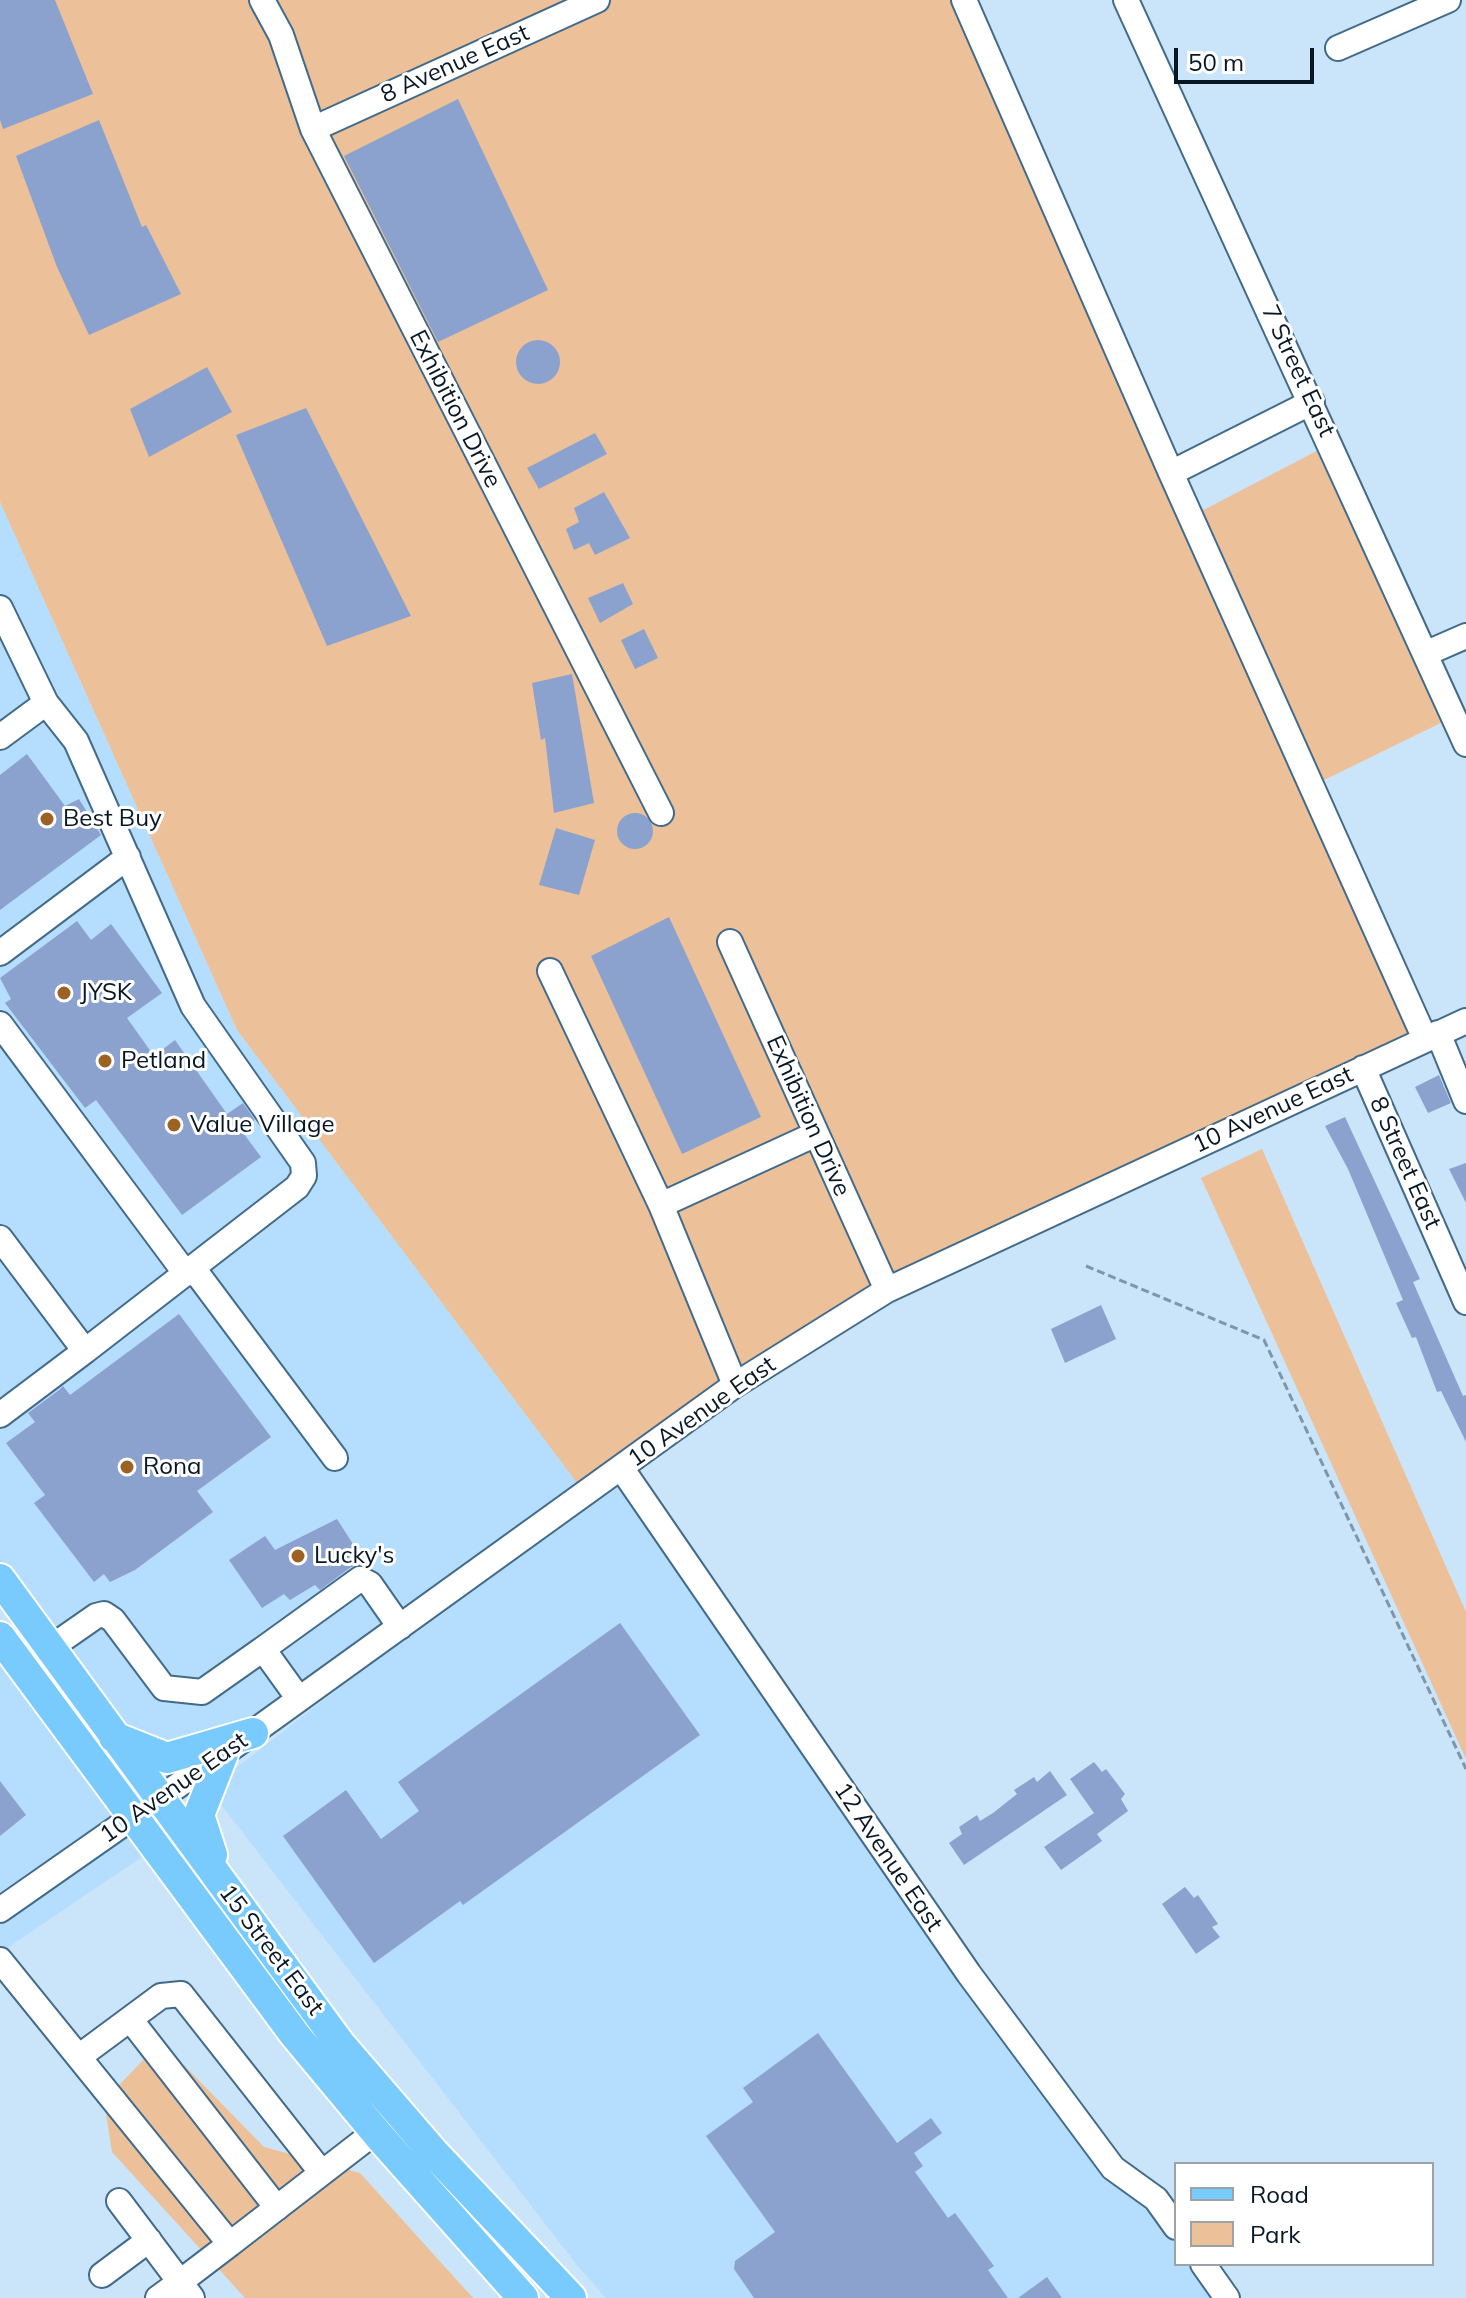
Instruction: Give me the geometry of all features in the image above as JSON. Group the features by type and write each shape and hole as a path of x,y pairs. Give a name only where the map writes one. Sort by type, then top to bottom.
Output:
{"main road":[{"name":"15 Street East","path":"0,1579 340,2044 434,2153 571,2298"},
{"name":"15 Street East","path":"0,1637 295,2035 375,2132 523,2298"},
{"path":"113,1736 167,1758 253,1733"},
{"path":"222,1884 199,1815 223,1754"}],"street":[{"name":"Exhibition Drive","path":"262,0 281,35 313,129 661,813"},
{"name":"8 Avenue East","path":"313,129 597,0"},
{"path":"964,0 1171,473 1432,1036 1466,1101"},
{"name":"7 Street East","path":"1126,0 1427,653 1457,696 1466,744"},
{"path":"1338,48 1448,0"},
{"path":"1459,0 1466,15"},
{"path":"1171,473 1312,402"},
{"path":"0,608 46,703 76,741 193,1006 303,1163 304,1176 297,1187 0,1415"},
{"path":"1427,653 1466,636"},
{"path":"0,737 46,703"},
{"path":"0,953 128,857"},
{"name":"Exhibition Drive","path":"730,942 887,1290"},
{"path":"550,971 661,1205 735,1385"},
{"name":"10 Avenue East","path":"0,1910 253,1733 735,1385 887,1290 1466,1021"},
{"path":"0,1024 335,1458"},
{"name":"8 Street East","path":"1363,1068 1466,1302"},
{"path":"661,1205 816,1134"},
{"path":"0,1238 85,1351"},
{"name":"12 Avenue East","path":"622,1469 969,1974 1113,2168 1156,2199 1174,2224"},
{"path":"50,1648 96,1616 104,1614 113,1620 157,1682 172,1692 191,1694 202,1692 360,1579 370,1584 400,1627"},
{"path":"263,1649 299,1699"},
{"path":"0,1960 230,2244"},
{"path":"80,2056 161,1996 181,1994 322,2173"},
{"path":"130,2019 277,2208"},
{"path":"158,2298 186,2290 230,2244 375,2132"},
{"path":"119,2201 186,2290"},
{"path":"102,2275 149,2240"},
{"path":"1204,2266 1227,2298"}],"path":[{"path":"1086,1266 1264,1340 1466,1769"}],"shaded area":[{"path":"0,502 237,1030 586,1495 160,1798 0,1579"},
{"path":"622,1469 969,1974 1174,2225 1174,2266 1204,2266 1227,2298 606,2298 577,2265 209,1789"},
{"path":"0,1661 143,1856 0,1953"}],"green space":[{"path":"0,0 965,0 1190,517 1334,442 1459,714 1316,784 1426,1034 888,1282 586,1495 237,1030 0,502"},
{"path":"1262,1149 1466,1612 1466,1759 1201,1178"},
{"path":"149,2054 173,2054 264,2147 360,2173 473,2298 245,2298 112,2152 104,2101"}],"building":[{"path":"0,0 55,0 93,94 3,129 0,120"},
{"path":"458,99 548,290 438,342 344,156"},
{"path":"99,120 142,227 146,225 181,294 89,335 57,267 16,156"},
{"path":"538,340 554,346 560,362 554,378 538,384 522,378 516,362 522,346"},
{"path":"207,367 232,412 149,457 130,409"},
{"path":"306,408 411,616 327,646 236,435"},
{"path":"595,433 607,454 539,489 527,468"},
{"path":"604,492 630,538 595,555 589,543 574,550 566,529 579,522 574,508"},
{"path":"623,583 633,604 600,623 588,598"},
{"path":"644,629 658,658 635,669 621,640"},
{"path":"572,674 594,803 554,813 545,738 541,740 532,683"},
{"name":"Best Buy","path":"27,754 65,806 79,799 101,835 0,910 0,775"},
{"path":"635,813 648,818 653,831 648,844 635,849 622,844 617,831 622,818"},
{"path":"556,828 595,840 579,895 539,885"},
{"path":"669,917 761,1117 682,1154 591,956"},
{"path":"77,921 91,940 111,924 162,993 127,1018 154,1056 175,1040 227,1114 243,1103 255,1120 241,1130 261,1157 182,1215 96,1100 85,1108 5,1003 11,999 0,978"},
{"path":"1439,1075 1451,1103 1428,1113 1415,1087"},
{"path":"1345,1117 1420,1279 1413,1282 1463,1396 1466,1395 1466,1442 1441,1391 1437,1392 1416,1337 1412,1338 1396,1303 1403,1300 1348,1169 1325,1126"},
{"path":"1466,1163 1466,1203 1449,1169"},
{"path":"1101,1305 1116,1339 1065,1363 1051,1329"},
{"name":"Rona","path":"179,1314 271,1437 197,1491 213,1512 135,1570 110,1582 104,1574 94,1582 34,1503 45,1495 6,1443 35,1422 28,1413 63,1386 70,1395"},
{"path":"337,1519 365,1563 351,1567 320,1590 315,1585 290,1600 284,1594 262,1608 229,1560 265,1536 275,1550"},
{"path":"620,1623 700,1735 463,1905 460,1901 374,1963 283,1836 346,1790 381,1839 419,1811 398,1782"},
{"path":"1094,1762 1102,1772 1106,1769 1125,1794 1121,1799 1128,1811 1097,1834 1102,1841 1061,1870 1044,1847 1094,1813 1070,1779"},
{"path":"1050,1771 1067,1795 964,1865 949,1843 962,1834 959,1827 977,1815 980,1821 993,1813 1017,1794 1014,1790 1034,1777 1037,1782"},
{"path":"0,1781 26,1815 0,1836"},
{"path":"1185,1887 1194,1898 1198,1895 1218,1924 1212,1927 1220,1937 1196,1954 1162,1904"},
{"path":"818,2033 897,2143 931,2118 942,2133 914,2153 923,2166 915,2172 948,2218 955,2213 994,2266 988,2270 1008,2298 754,2298 734,2269 735,2261 775,2232 706,2136 753,2102 743,2088"},
{"path":"1047,2277 1062,2298 1018,2298"}],"place":[{"name":"Best Buy","path":"47,819"},
{"name":"JYSK","path":"64,993"},
{"name":"Petland","path":"105,1061"},
{"name":"Value Village","path":"174,1125"},
{"name":"Rona","path":"127,1467"},
{"name":"Lucky's","path":"298,1556"}]}
